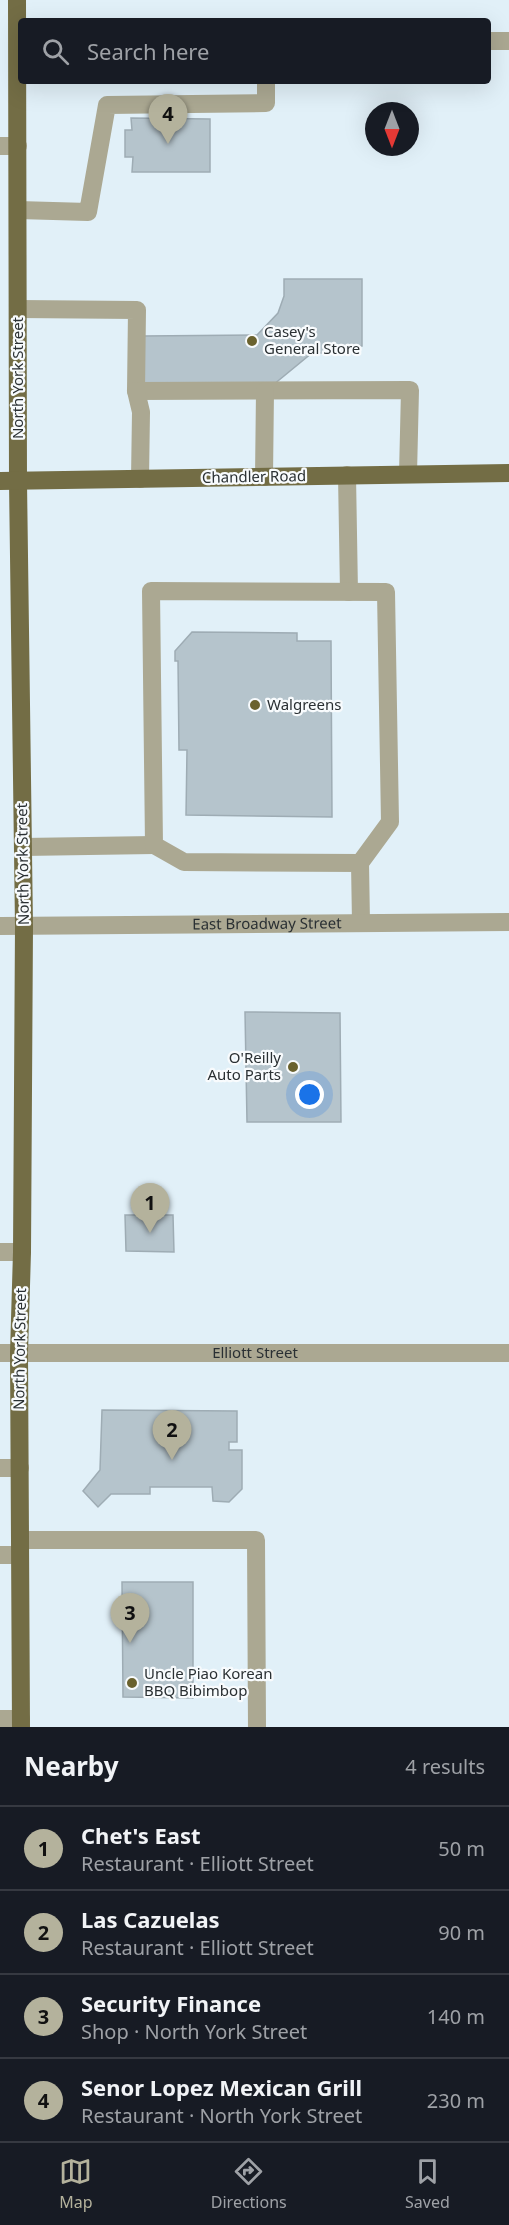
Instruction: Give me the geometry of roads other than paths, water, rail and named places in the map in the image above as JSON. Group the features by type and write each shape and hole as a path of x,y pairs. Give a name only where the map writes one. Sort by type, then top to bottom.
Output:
{"main road":[{"name":"North York Street","path":"17,0 18,18"},
{"name":"North York Street","path":"18,48 9,146 18,210 18,309 9,481 24,926 22,1252 19,1353 21,1723"},
{"name":"Chandler Road","path":"9,481 509,472"}],"street":[{"path":"491,41 509,41"},
{"path":"18,210 88,212 107,105 266,103 266,84"},
{"path":"18,309 137,310 136,391 141,412 140,479"},
{"path":"136,391 410,390 408,474"},
{"path":"264,477 265,391"},
{"path":"347,476 349,592"},
{"path":"154,844 151,591 386,592 390,822 360,863 361,923"},
{"path":"23,847 154,844 184,862 360,863"},
{"name":"East Broadway Street","path":"0,926 509,922"},
{"path":"0,1252 22,1252"},
{"name":"Elliott Street","path":"0,1353 509,1353"},
{"path":"0,1468 20,1468"},
{"path":"0,1555 20,1547 256,1540 257,1727"},
{"path":"0,1719 21,1723"}],"place":[{"name":"Senor Lopez Mexican Grill","path":"168,144"},
{"name":"Casey's General Store","path":"252,341"},
{"name":"Walgreens","path":"255,705"},
{"name":"O'Reilly Auto Parts","path":"293,1067"},
{"name":"Chet's East","path":"150,1233"},
{"name":"Las Cazuelas","path":"172,1460"},
{"name":"Security Finance","path":"130,1643"},
{"name":"Uncle Piao Korean BBQ Bibimbop","path":"132,1683"}]}
